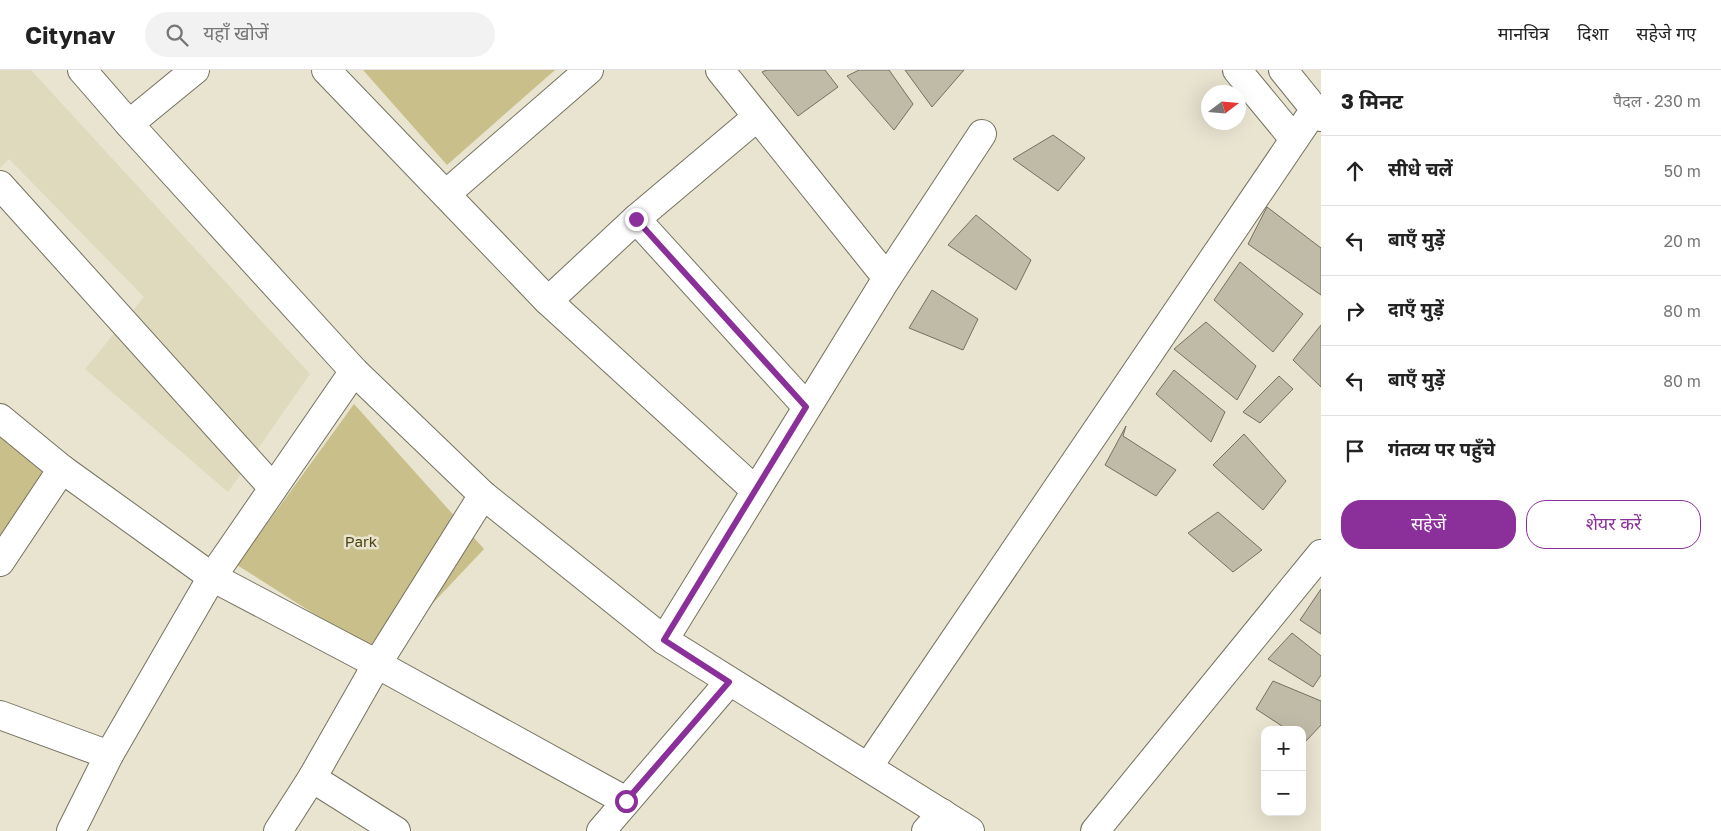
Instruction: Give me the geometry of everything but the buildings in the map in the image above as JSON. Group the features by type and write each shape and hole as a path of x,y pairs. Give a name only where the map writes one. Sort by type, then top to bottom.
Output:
{"street":[{"path":"82,70 354,371 483,494 664,640 868,767 934,822 970,831"},
{"path":"129,124 195,70"},
{"path":"326,70 548,301 755,490"},
{"path":"446,194 590,70"},
{"path":"720,70 887,278"},
{"path":"1237,70 1294,139"},
{"path":"868,767 1294,139 1318,113 1283,70"},
{"path":"548,301 636,219 757,118"},
{"path":"664,640 887,278 982,134"},
{"path":"0,185 274,488"},
{"path":"636,219 806,407"},
{"path":"71,831 109,755 212,577 354,371"},
{"path":"0,418 62,469 212,577 377,664 626,801"},
{"path":"0,562 62,469"},
{"path":"278,831 312,778 377,664 483,494"},
{"path":"1095,831 1321,554"},
{"path":"601,831 729,682"},
{"path":"0,715 109,755"},
{"path":"312,778 396,831"}],"shaded area":[{"path":"0,70 31,70 310,374 228,492 85,369 144,297 9,159 0,168"}],"green space":[{"path":"363,70 555,70 447,165"},
{"name":"Park","path":"354,404 484,549 382,657 237,565"},
{"path":"0,436 52,479 0,556"}],"route":[{"path":"626,801 729,682 664,640 806,407 636,219"}]}
